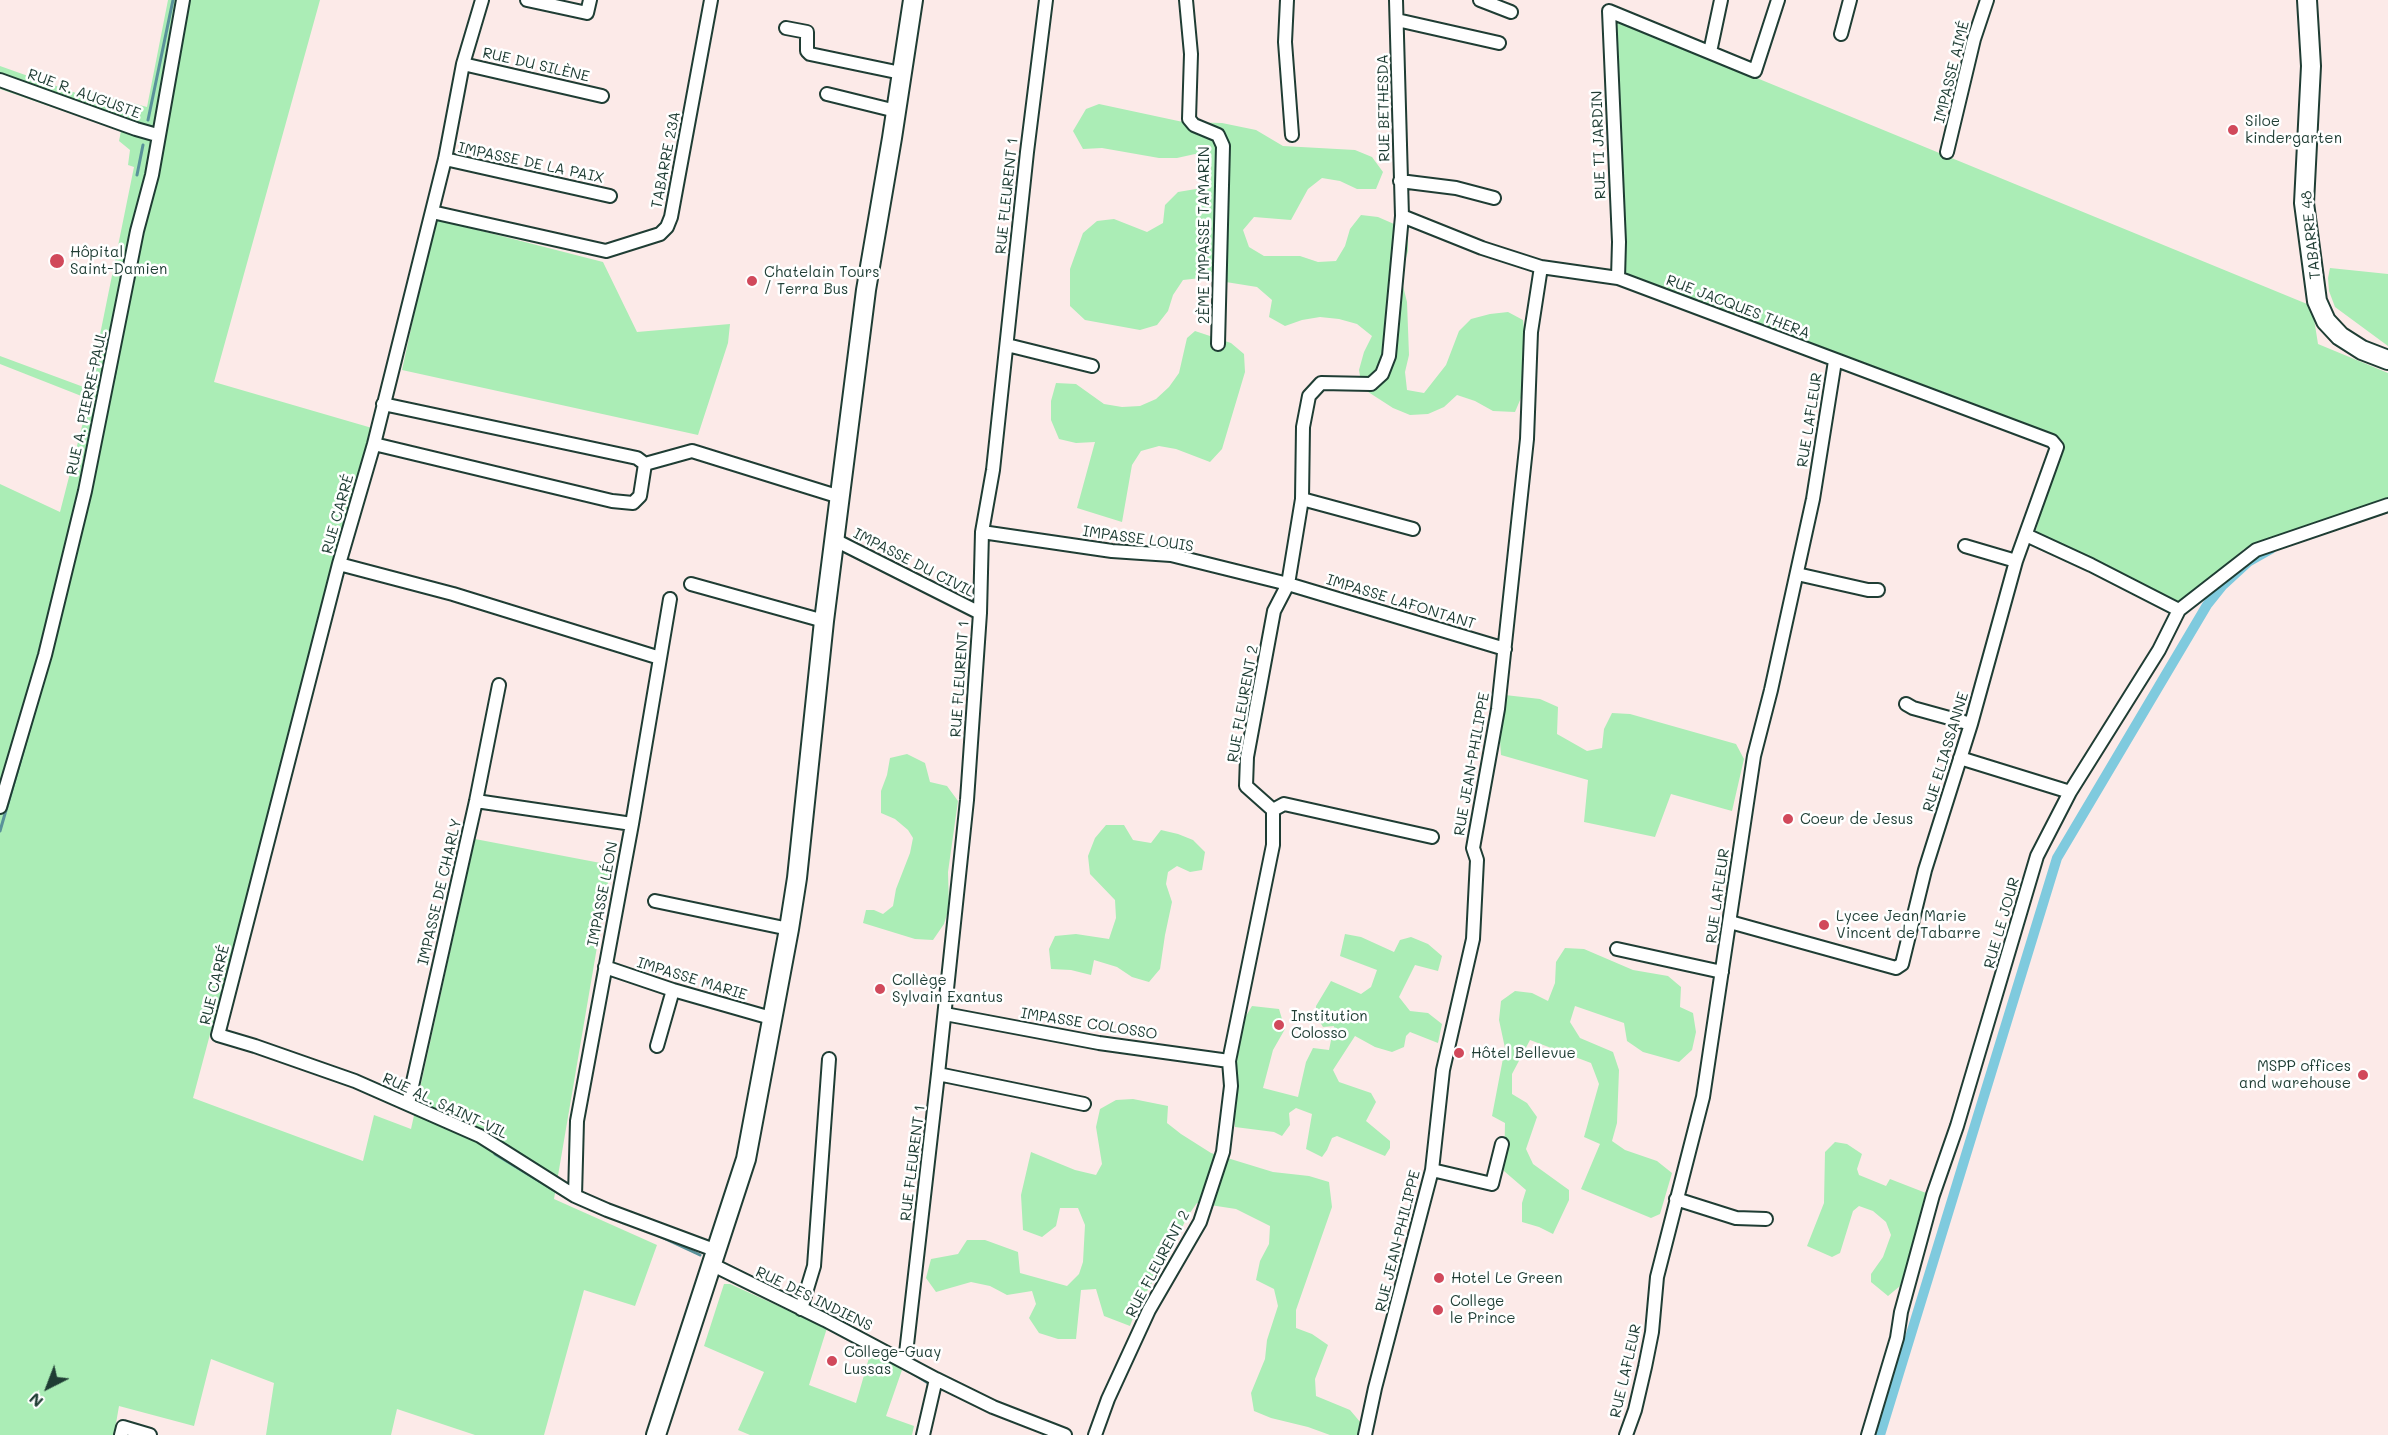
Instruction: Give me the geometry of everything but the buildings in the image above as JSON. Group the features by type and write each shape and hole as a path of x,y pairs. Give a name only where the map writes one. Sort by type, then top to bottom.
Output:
{"main road":[{"path":"656,1435 746,1159 789,929 824,621 866,290 913,0"},
{"name":"TABARRE 48","path":"2307,0 2311,66 2304,203 2317,301 2326,321 2340,336 2361,350 2388,360"}],"street":[{"name":"RUE A. PIERRE-PAUL","path":"0,807 45,655 85,491 137,231 152,175 183,0"},
{"name":"RUE CARRÉ","path":"218,1035 339,564 374,444 445,159 463,64 482,0"},
{"path":"526,0 587,13 590,0"},
{"name":"TABARRE 23A","path":"432,212 606,251 660,234 667,227 671,217 711,0"},
{"name":"RUE FLEURENT 1","path":"905,1362 967,800 980,613 982,532 993,470 1030,119 1046,0"},
{"name":"2ÈME IMPASSE TAMARIN","path":"1186,0 1191,54 1189,119 1194,125 1218,135 1223,146 1218,344"},
{"path":"1287,0 1285,42 1292,135"},
{"name":"RUE BETHESDA","path":"1396,0 1402,216"},
{"path":"1480,0 1511,12"},
{"path":"1721,0 1710,52 1755,71 1778,0"},
{"path":"1841,34 1850,0"},
{"name":"IMPASSE AIMÉ","path":"1947,152 1974,39 1987,0"},
{"name":"RUE TI JARDIN","path":"1618,278 1619,242 1609,11 1710,52"},
{"path":"1397,20 1499,43"},
{"path":"786,28 807,32 807,51 810,54 901,73"},
{"name":"RUE DU SILÈNE","path":"463,64 602,96"},
{"name":"RUE R. AUGUSTE","path":"0,80 158,135"},
{"path":"826,94 896,111"},
{"name":"IMPASSE DE LA PAIX","path":"445,159 610,196"},
{"path":"1400,181 1456,188 1494,198"},
{"name":"RUE JACQUES THERA","path":"1402,216 1482,248 1541,267 1618,278 2052,441 2057,447"},
{"name":"RUE FLEURENT 2","path":"1095,1435 1108,1399 1149,1310 1200,1222 1222,1152 1231,1086 1229,1061 1273,845 1273,810 1246,786 1247,757 1274,611 1288,584 1302,499 1303,427 1309,396 1321,383 1371,384 1382,374 1389,356 1402,216"},
{"name":"RUE JEAN-PHILIPPE","path":"1365,1435 1431,1170 1443,1070 1473,939 1477,860 1473,848 1498,709 1527,439 1531,332 1541,267"},
{"path":"1007,345 1092,366"},
{"name":"RUE LAFLEUR","path":"1626,1435 1646,1367 1658,1277 1703,1097 1754,756 1813,499 1835,360"},
{"path":"383,404 637,458 645,464"},
{"path":"374,444 612,501 633,503 640,496 645,464"},
{"name":"RUE ELIASSANNE","path":"1730,922 1896,968 1900,966 1925,870 1971,724 2016,561 2057,447"},
{"path":"645,464 692,451 840,497"},
{"path":"1302,499 1413,529"},
{"path":"2026,535 2179,609 2256,550 2388,504"},
{"name":"IMPASSE LOUIS","path":"982,532 1112,551 1171,555 1288,584"},
{"name":"IMPASSE DU CIVIL","path":"835,540 980,613"},
{"path":"1965,546 2016,561"},
{"path":"339,564 453,594 660,658"},
{"path":"1797,574 1868,590 1878,590"},
{"path":"692,584 824,621"},
{"name":"IMPASSE LAFONTANT","path":"1288,584 1504,649"},
{"name":"IMPASSE LÉON","path":"575,1196 577,1121 632,824 670,599"},
{"name":"RUE LE JOUR","path":"1868,1435 1897,1338 1898,1326 1933,1195 1957,1126 2037,856 2070,792 2159,650 2179,609"},
{"name":"IMPASSE DE CHARLY","path":"408,1104 476,801 499,685"},
{"path":"1906,704 1971,724"},
{"path":"1960,758 2070,792"},
{"path":"476,801 632,824"},
{"path":"1273,810 1284,804 1432,837"},
{"path":"656,901 789,929"},
{"path":"1617,950 1722,972"},
{"name":"IMPASSE MARIE","path":"605,967 673,990 771,1018"},
{"path":"657,1046 673,990"},
{"name":"IMPASSE COLOSSO","path":"945,1014 1100,1043 1229,1061"},
{"name":"RUE AL. SAINT-VIL","path":"218,1035 355,1081 480,1136 575,1196 715,1258"},
{"path":"801,1309 813,1266 829,1059"},
{"path":"938,1074 1084,1104"},
{"path":"1431,1170 1492,1184 1502,1144"},
{"path":"1676,1200 1736,1218 1766,1219"},
{"name":"RUE DES INDIENS","path":"715,1258 801,1309 936,1379 993,1407 1065,1435"},
{"path":"923,1435 936,1379"},
{"path":"122,1431 150,1435"}],"green space":[{"path":"168,0 320,0 214,382 372,428 193,1098 363,1161 374,1115 411,1129 475,839 611,865 554,1199 657,1245 635,1306 584,1290 544,1435 475,1435 397,1409 391,1435 266,1435 274,1383 211,1359 194,1426 119,1406 114,1435 0,1435 0,484 60,512 89,399 0,364 0,356 89,389 134,167 128,165 130,150 119,141 121,131 0,89 0,66 87,97 90,92 147,107"},
{"path":"1613,19 2312,306 2318,344 2388,373 2388,497 2244,549 2182,604 2035,533 2063,441 1626,279"},
{"path":"1099,104 1183,122 1222,123 1256,130 1283,146 1355,150 1372,157 1383,172 1376,189 1357,189 1340,181 1322,178 1308,189 1291,220 1254,217 1243,230 1249,247 1264,256 1300,256 1318,262 1336,261 1345,246 1350,229 1361,215 1378,217 1394,224 1408,233 1408,251 1403,268 1409,355 1405,372 1407,390 1424,393 1446,365 1459,331 1471,319 1508,312 1523,320 1526,347 1523,393 1515,412 1493,411 1475,401 1457,395 1444,407 1428,414 1410,415 1393,408 1362,388 1359,370 1372,336 1357,324 1339,319 1320,317 1285,326 1269,317 1272,300 1257,287 1201,278 1183,280 1173,295 1168,311 1157,325 1140,330 1085,320 1070,306 1070,269 1083,233 1097,221 1114,219 1147,232 1163,223 1165,205 1178,192 1196,189 1211,179 1211,162 1195,154 1177,158 1159,158 1102,148 1083,149 1073,131 1086,109"},
{"path":"435,219 603,262 637,332 730,324 728,343 698,435 402,370"},
{"path":"2330,268 2388,274 2388,346 2335,307 2329,291"},
{"path":"1195,331 1231,343 1244,354 1245,372 1222,449 1210,462 1176,449 1159,446 1141,451 1132,465 1122,522 1077,508 1095,442 1076,443 1059,439 1051,420 1051,401 1056,383 1076,384 1104,404 1122,407 1140,406 1156,399 1169,387 1179,373 1187,338"},
{"path":"1505,695 1540,699 1558,707 1557,734 1587,751 1602,748 1604,729 1612,713 1630,714 1736,744 1744,759 1732,811 1671,794 1655,837 1584,822 1588,780 1501,755 1499,727"},
{"path":"907,754 925,763 930,782 947,786 958,801 948,872 949,908 944,924 933,940 915,939 863,923 866,910 874,910 883,914 893,906 896,889 910,853 913,838 908,830 895,819 881,813 881,791 890,758"},
{"path":"1106,825 1124,825 1133,840 1151,843 1161,830 1178,834 1193,840 1205,852 1202,870 1190,872 1177,866 1168,872 1166,884 1172,902 1160,969 1149,982 1132,977 1117,967 1094,960 1091,975 1071,970 1051,969 1049,949 1055,936 1076,934 1109,939 1116,918 1115,900 1090,874 1088,856 1095,838"},
{"path":"1345,934 1361,937 1394,952 1400,940 1411,937 1428,944 1442,956 1438,971 1415,965 1399,997 1410,1011 1428,1013 1442,1024 1438,1043 1410,1032 1406,1036 1404,1047 1392,1052 1375,1047 1355,1036 1333,1070 1339,1082 1371,1093 1376,1102 1366,1121 1390,1141 1390,1148 1385,1156 1337,1136 1332,1138 1322,1157 1306,1149 1312,1114 1296,1108 1289,1113 1290,1125 1282,1136 1274,1132 1235,1127 1232,1103 1236,1068 1243,1021 1252,1006 1279,1009 1285,1029 1273,1050 1263,1088 1298,1097 1306,1062 1313,1048 1329,1050 1334,1026 1323,1027 1316,1015 1316,1006 1331,981 1361,994 1371,987 1377,970 1340,956"},
{"path":"1565,948 1584,949 1633,970 1668,976 1681,987 1680,1007 1693,1013 1696,1032 1692,1050 1679,1062 1643,1052 1627,1041 1624,1023 1575,1006 1570,1022 1580,1038 1613,1052 1619,1070 1617,1123 1612,1141 1625,1150 1657,1161 1672,1173 1660,1214 1651,1218 1581,1189 1600,1144 1584,1137 1599,1084 1591,1063 1530,1040 1512,1074 1512,1094 1527,1103 1537,1117 1526,1149 1533,1164 1569,1190 1569,1200 1553,1234 1522,1222 1522,1203 1526,1190 1504,1171 1505,1123 1492,1116 1505,1048 1499,1020 1501,1001 1515,991 1532,993 1548,1001 1555,983 1556,962"},
{"path":"1133,1099 1168,1106 1167,1123 1211,1153 1273,1172 1309,1176 1329,1182 1332,1207 1296,1310 1296,1328 1312,1334 1328,1345 1315,1379 1316,1396 1350,1410 1361,1423 1358,1435 1330,1435 1254,1411 1251,1393 1265,1359 1267,1340 1278,1306 1274,1289 1256,1280 1260,1261 1269,1244 1270,1226 1236,1209 1197,1203 1136,1310 1130,1326 1104,1316 1096,1289 1081,1290 1076,1339 1058,1339 1039,1333 1029,1318 1036,1304 1032,1291 1007,1295 990,1286 971,1282 936,1292 926,1278 931,1259 958,1254 967,1240 985,1240 1018,1252 1020,1273 1067,1286 1079,1274 1083,1262 1085,1225 1078,1208 1060,1208 1056,1226 1042,1237 1023,1230 1021,1195 1031,1152 1075,1170 1096,1175 1102,1164 1096,1127 1100,1109 1116,1100"},
{"path":"1835,1142 1847,1144 1862,1154 1857,1169 1859,1175 1886,1186 1890,1179 1926,1193 1920,1233 1900,1286 1888,1296 1871,1282 1871,1274 1883,1257 1891,1235 1886,1222 1873,1211 1859,1206 1853,1211 1840,1253 1832,1257 1807,1246 1824,1203 1825,1152"},
{"path":"724,1284 730,1284 827,1328 809,1385 856,1403 871,1351 902,1370 886,1416 914,1426 912,1435 750,1435 738,1430 764,1372 704,1346"}],"waterway":[{"path":"148,120 173,0"},
{"path":"137,175 143,145"},
{"path":"114,378 117,361"},
{"path":"1880,1435 2057,858 2207,605 2223,585 2248,562 2271,549"},
{"path":"0,831 43,682"},
{"path":"495,1154 570,1200"},
{"path":"657,1235 700,1255"},
{"path":"909,1371 928,1383"}],"place":[{"name":"Siloe kindergarten","path":"2233,130"},
{"name":"Hôpital Saint-Damien","path":"57,261"},
{"name":"Chatelain Tours / Terra Bus","path":"752,281"},
{"name":"Coeur de Jesus","path":"1788,819"},
{"name":"Lycee Jean Marie Vincent de Tabarre","path":"1824,925"},
{"name":"Collège Sylvain Exantus","path":"880,989"},
{"name":"Institution Colosso","path":"1279,1025"},
{"name":"Hôtel Bellevue","path":"1459,1053"},
{"name":"MSPP offices and warehouse","path":"2363,1075"},
{"name":"Hotel Le Green","path":"1439,1278"},
{"name":"College le Prince","path":"1438,1310"},
{"name":"College-Guay Lussas","path":"832,1361"}]}
